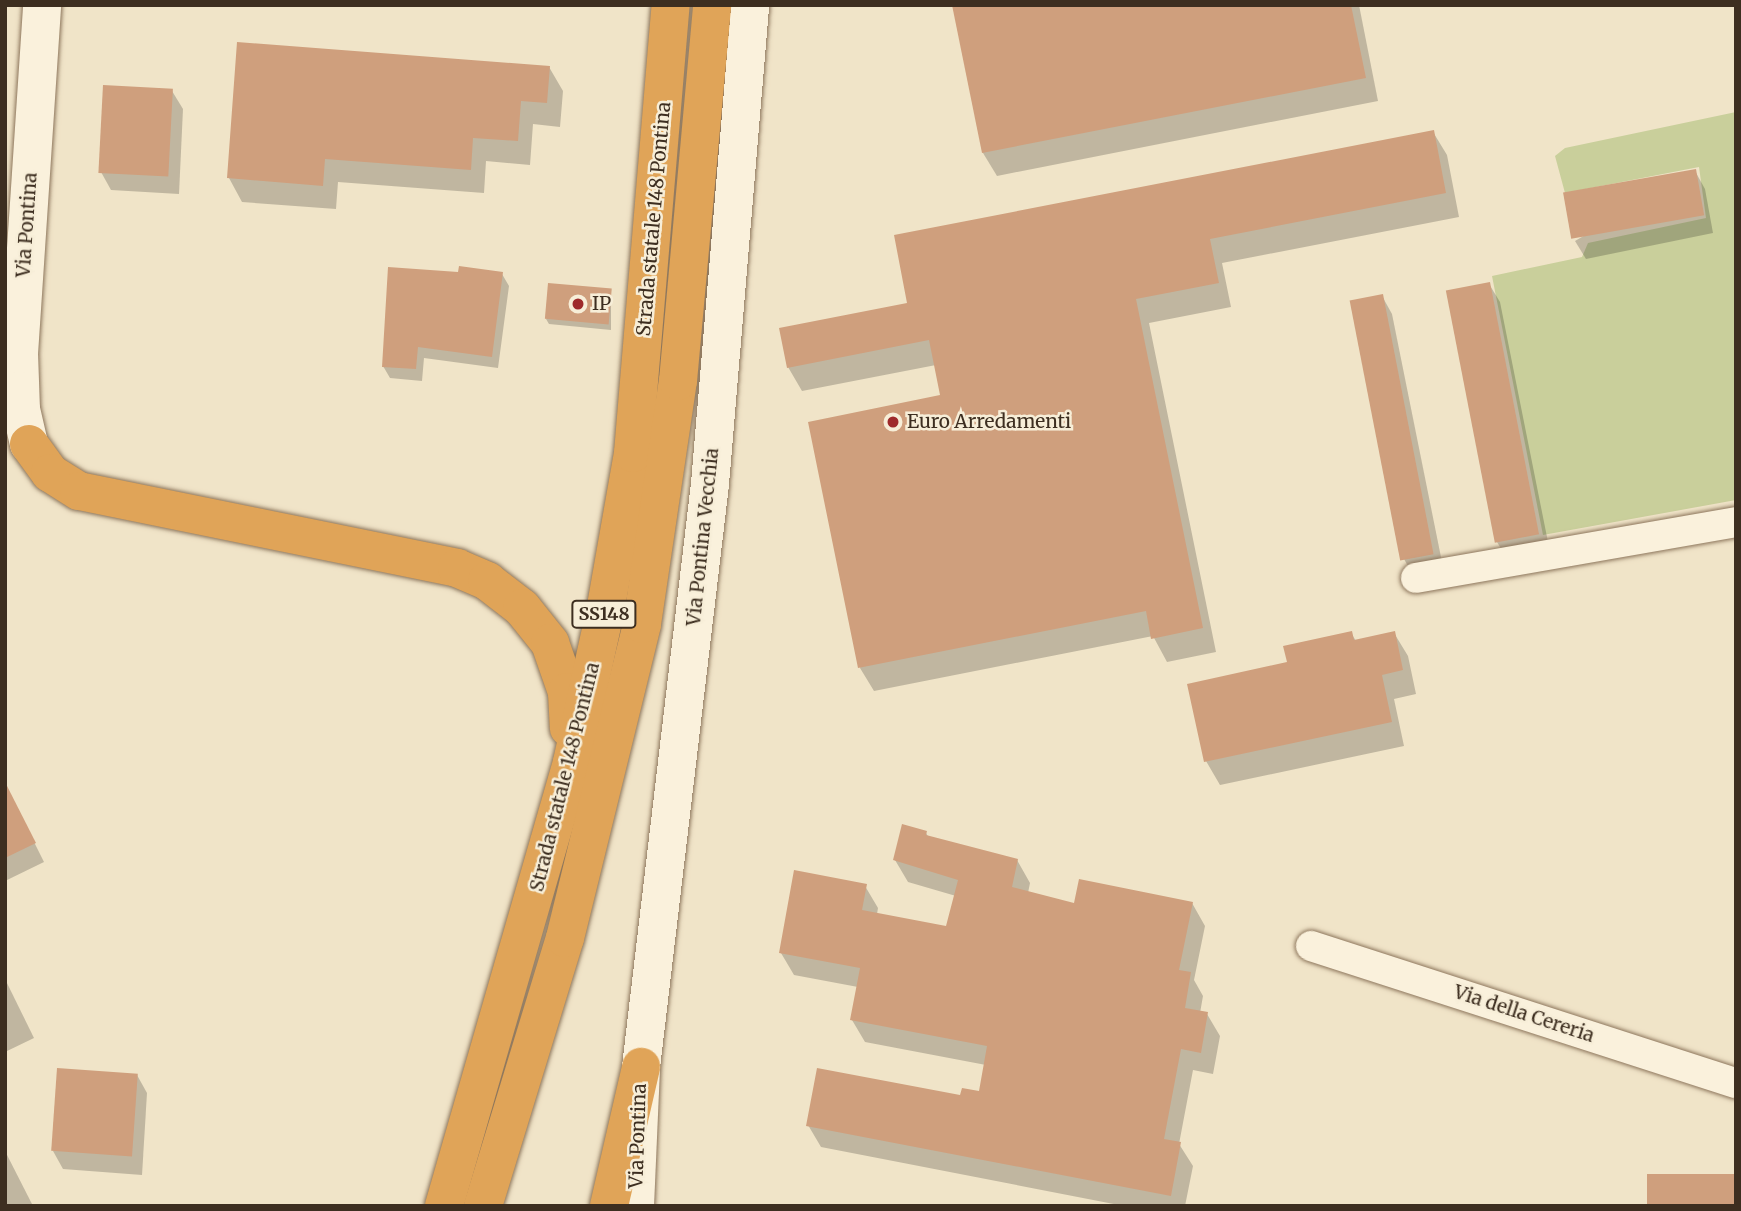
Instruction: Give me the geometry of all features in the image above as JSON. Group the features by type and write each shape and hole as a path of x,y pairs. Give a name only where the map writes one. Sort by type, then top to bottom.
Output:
{"highway":[{"name":"Strada statale 148 Pontina","path":"444,1206 572,762 633,453 671,5"},
{"name":"Strada statale 148 Pontina","path":"483,1206 565,937 642,625 679,369 712,5"},
{"path":"29,444 50,473 79,491 457,568 487,581 522,608 550,643 567,692 572,762"},
{"path":"608,1206 641,1067"}],"street":[{"name":"Via Pontina","path":"29,444 21,410 19,354 42,5"},
{"name":"Via Pontina Vecchia","path":"641,1067 710,484 750,5"},
{"path":"1416,578 1736,522"},
{"name":"Via della Cereria","path":"1311,946 1736,1083"},
{"name":"Via Pontina","path":"635,1206 641,1067"}],"green space":[{"path":"1736,112 1736,500 1543,535 1492,276 1582,257 1588,243 1706,218 1699,167 1565,193 1555,156 1565,148"}],"building":[{"path":"952,5 1351,5 1366,78 982,153"},
{"path":"237,42 550,66 547,103 521,101 518,141 473,138 471,170 325,159 323,186 227,178"},
{"path":"103,85 173,89 168,177 98,173"},
{"path":"1434,130 1446,193 1210,239 1219,283 1136,299 1203,628 1151,639 1146,611 858,668 808,422 940,395 929,340 787,368 779,328 907,303 894,235"},
{"path":"1696,169 1704,215 1571,239 1563,192"},
{"path":"459,266 503,272 492,357 418,347 416,369 382,367 388,267 458,272"},
{"path":"1490,282 1539,534 1495,543 1446,291"},
{"name":"IP","path":"548,283 612,289 609,324 545,319"},
{"path":"1383,294 1434,554 1400,561 1350,300"},
{"path":"1352,631 1354,640 1395,631 1403,670 1382,675 1392,722 1204,762 1187,684 1287,662 1283,646"},
{"path":"5,782 36,843 5,858"},
{"path":"902,824 927,831 926,835 1018,859 1012,887 1074,903 1079,879 1193,902 1179,970 1191,972 1185,1008 1208,1012 1201,1053 1181,1049 1164,1139 1181,1142 1171,1196 806,1126 817,1068 960,1095 962,1088 979,1091 987,1046 850,1020 860,968 779,953 794,870 867,884 862,910 946,926 958,880 893,860"},
{"path":"57,1068 138,1074 132,1156 51,1151"},
{"path":"1647,1174 1736,1174 1736,1206 1647,1206"}],"place":[{"name":"IP","path":"578,304"},
{"name":"Euro Arredamenti","path":"893,422"}]}
